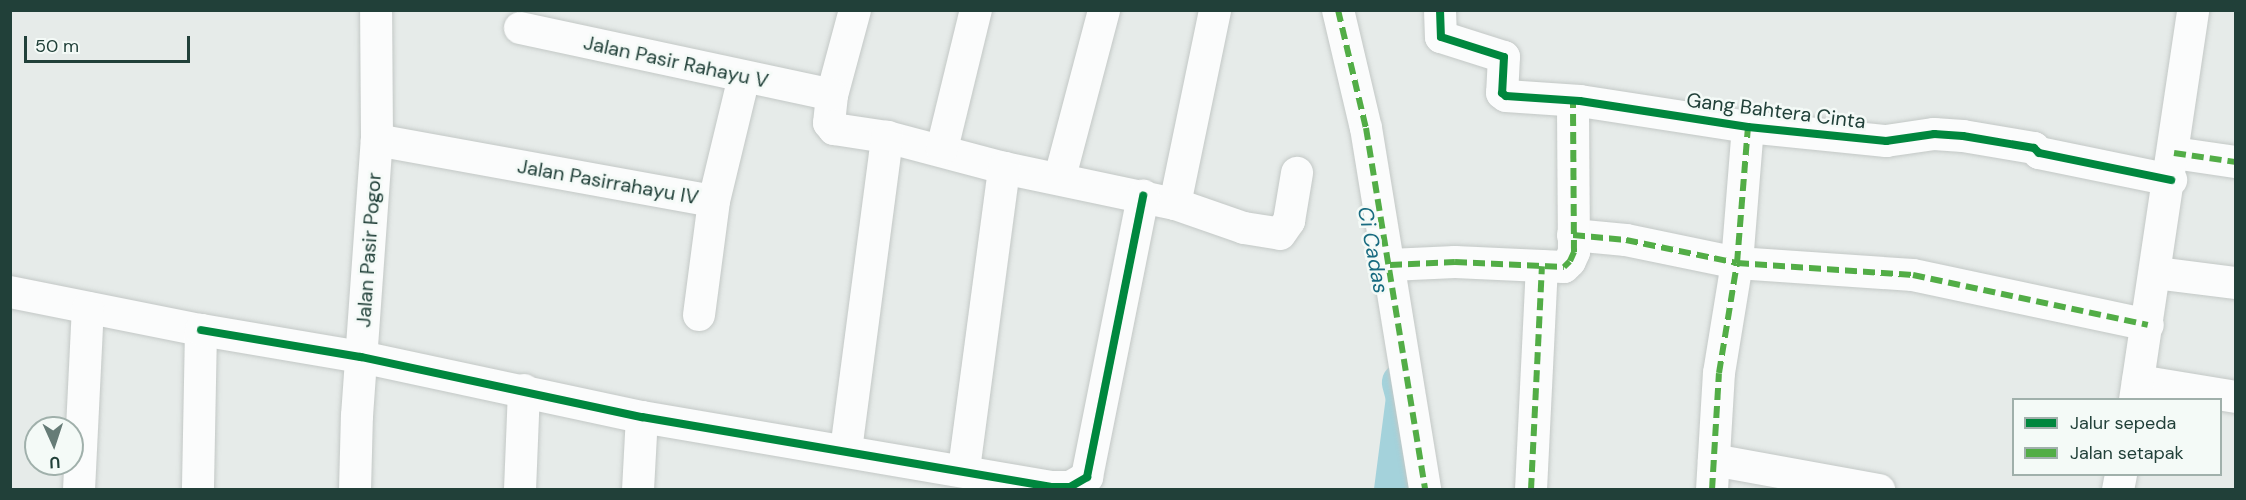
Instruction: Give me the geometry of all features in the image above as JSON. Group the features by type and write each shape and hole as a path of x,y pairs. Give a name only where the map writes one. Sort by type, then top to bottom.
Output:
{"street":[{"name":"Jalan Pasir Pogor","path":"355,489 361,357 377,140 376,10"},
{"path":"855,10 832,95 831,127 942,149 1004,168 1060,177 1143,196 1175,204 1244,228 1280,234 1289,221 1297,173"},
{"path":"942,149 976,10"},
{"path":"1060,177 1104,10"},
{"path":"1175,204 1215,10"},
{"path":"1338,10 1366,128 1425,489"},
{"name":"Gang Bahtera Cinta","path":"1440,10 1441,36 1504,57 1502,93 1573,101 1748,128 1893,141 1934,134 1963,136 2034,148 2039,153 2172,167 2235,162"},
{"path":"2193,10 2172,167 2137,390 2235,397"},
{"name":"Jalan Pasir Rahayu V","path":"520,28 744,78 832,95"},
{"name":"Jalan Pasirrahayu IV","path":"377,140 714,201 744,78"},
{"path":"1390,265 1564,267 1570,261 1573,235 1573,101"},
{"path":"1748,128 1737,263 1719,373 1713,475 1879,489"},
{"path":"846,450 887,137"},
{"path":"964,469 1004,168"},
{"path":"10,292 201,330 361,357 525,390 642,417 964,469 1050,487 1070,487 1087,477 1143,196"},
{"path":"699,315 714,201"},
{"path":"1573,235 1626,240 1737,263 1913,275 2148,325"},
{"path":"1531,489 1542,266"},
{"path":"2156,273 2235,283"},
{"path":"79,489 87,308"},
{"path":"198,489 201,330"},
{"path":"520,489 525,390"},
{"path":"638,489 642,417"}],"waterway":[{"name":"Ci Cadas","path":"1394,490 1406,398 1402,383"}],"marked path":[{"path":"1338,10 1366,128 1425,490"},
{"path":"1390,265 1455,262 1564,267 1574,252 1573,101"},
{"path":"1712,490 1719,373 1737,263 1748,127"},
{"path":"2174,153 2236,162"},
{"path":"1573,235 1626,240 1737,263 1913,275 2148,325"},
{"path":"1531,490 1542,266"}],"cycle path":[{"path":"1440,10 1441,37 1504,57 1502,93 1506,96 1580,101 1748,127 1886,141 1934,134 1963,136 2034,148 2039,153 2171,180"},
{"path":"201,330 361,357 642,417 1050,487 1070,487 1087,477 1143,196"}]}
